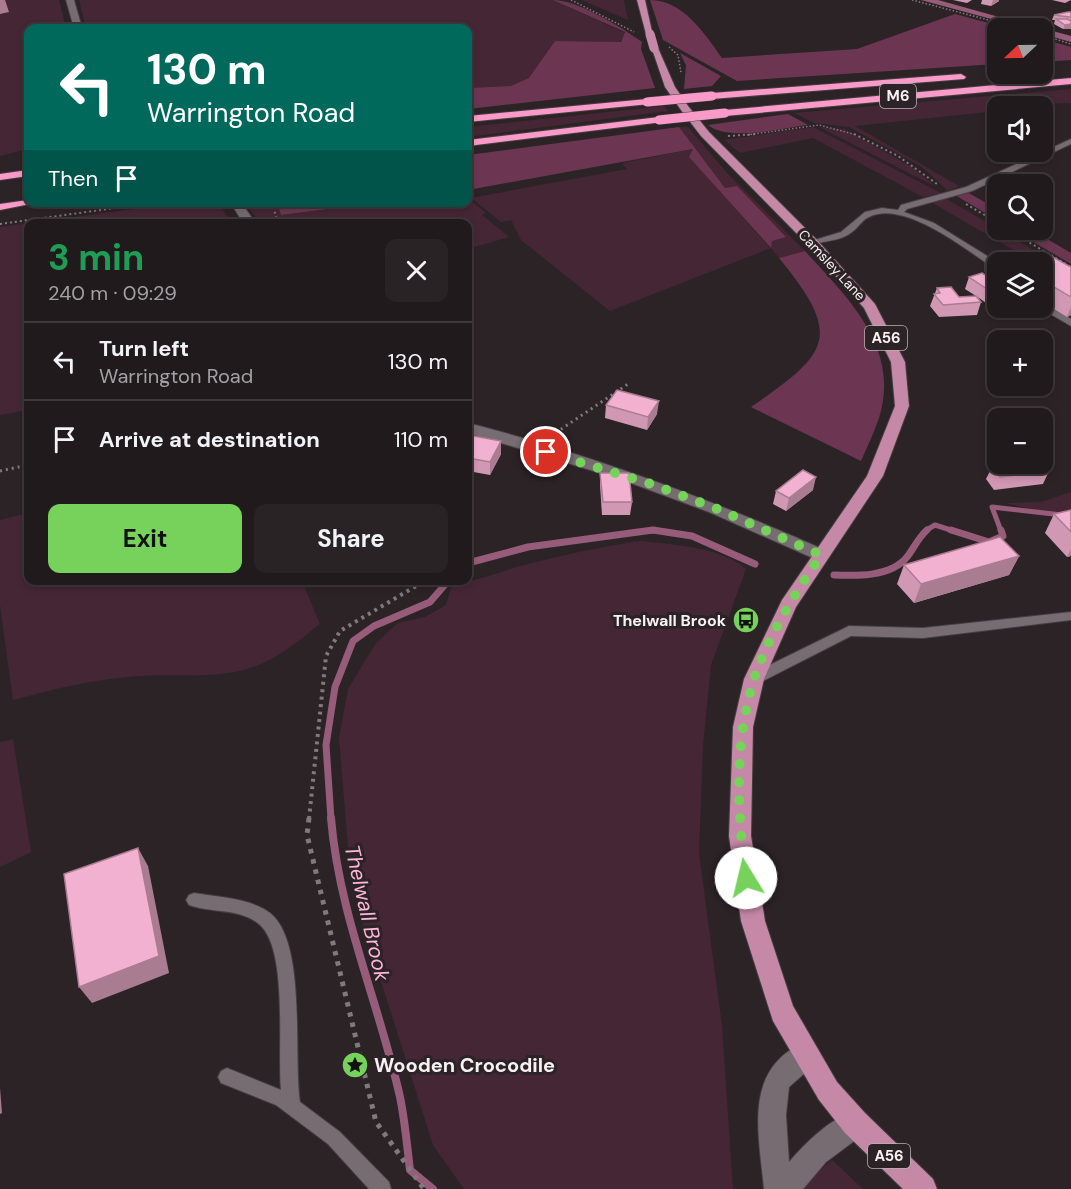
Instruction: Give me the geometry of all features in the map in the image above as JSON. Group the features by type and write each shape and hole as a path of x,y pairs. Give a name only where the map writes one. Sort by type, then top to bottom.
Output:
{"highway":[{"name":"M6","path":"472,119 712,96 971,76"},
{"name":"M6","path":"472,143 725,113 1071,81"},
{"path":"0,177 24,174"},
{"path":"0,207 24,204"}],"main road":[{"name":"Camsley Lane","path":"641,0 654,48 670,87 697,125 812,242 870,307 898,362 902,406 875,476 821,555"},
{"name":"A56","path":"821,555 788,605 754,680 743,727 740,836 753,921 767,972 782,1012 828,1091 855,1124 923,1189"}],"street":[{"path":"70,0 77,24"},
{"path":"472,429 648,483 715,508 821,555"},
{"path":"778,1189 773,1112 775,1090 781,1074 806,1055"},
{"path":"786,1189 802,1166 828,1140 855,1124"}],"lane":[{"path":"899,213 904,207 969,189 1071,141"},
{"path":"812,242 847,233 868,214 883,211 899,213 920,220 987,260"},
{"path":"1053,312 1071,323"},
{"path":"754,680 849,631 923,633 1071,616"},
{"path":"194,900 248,911 267,920 280,938 286,964 287,1086 292,1106"},
{"path":"227,1077 282,1099 292,1106 334,1138 382,1189"}],"path":[{"path":"571,0 582,5"},
{"path":"912,0 987,20"},
{"path":"1053,38 1071,44"},
{"path":"801,127 819,125 845,128 913,166 950,194 987,216"},
{"path":"36,219 122,207"},
{"path":"0,224 24,221"},
{"path":"1025,240 1071,267"},
{"path":"539,450 549,437 628,384"},
{"path":"0,471 24,466"},
{"path":"416,585 340,631 326,656 307,835 376,1122 424,1189"}],"shaded area":[{"path":"0,0 59,0 65,24 24,24 24,150 0,156"},
{"path":"79,0 553,0 625,33 620,42 555,41 530,78 511,86 472,88 472,24 85,24"},
{"path":"553,0 587,9 642,42 641,49 655,88 472,109 472,88 511,86 529,78 555,41 621,42 625,32"},
{"path":"582,0 624,0 628,20"},
{"path":"650,0 673,6 683,12 700,29 722,58 857,49 955,14 987,23 987,65 737,81 663,40"},
{"path":"1053,42 1071,47 1071,60 1053,61"},
{"path":"680,53 721,76 712,86 684,89 686,65"},
{"path":"1071,89 1071,103 1053,104 1053,96 990,96"},
{"path":"987,96 987,112 855,126 959,186 948,191 922,167 849,127 814,123 794,113"},
{"path":"664,106 668,111 472,136 472,127"},
{"path":"788,114 808,125 770,131 729,133 708,125"},
{"path":"679,127 688,127 728,174 805,251 779,258 771,248 610,311 521,240 511,220 501,222 472,199 627,169 622,163 693,149","holes":["693,150 725,188 737,186 786,237 772,240 770,248 690,157"]},
{"path":"679,127 725,188 737,186 786,237 772,241 771,248 689,157 693,149 472,189 472,154"},
{"path":"813,127 941,193 923,197 813,138 740,153 724,140"},
{"path":"819,127 844,129 912,167 936,187"},
{"path":"967,192 987,203 987,214 955,195"},
{"path":"945,198 987,223 987,235 931,202"},
{"path":"472,201 486,213 482,215 509,237 472,248 472,219 257,219 248,207 278,207 281,215 344,207 472,207"},
{"path":"148,207 221,207 229,219 59,219"},
{"path":"279,207 344,207 281,215"},
{"path":"24,224 24,411 0,415 0,227"},
{"path":"996,240 1017,240 1037,252 1017,252"},
{"path":"1030,240 1049,240 1071,253 1071,264 1053,252"},
{"path":"805,251 853,306 877,347 883,369 884,393 879,418 861,461 751,407 797,372 811,357 819,342 819,326 813,307 800,285 779,258"},
{"path":"1053,261 1071,272 1053,267"},
{"path":"1071,492 1071,512 1047,513 1006,503 1041,502"},
{"path":"24,514 24,585 304,585 320,624 277,656 247,669 207,675 106,679 13,700 0,605 0,520"},
{"path":"639,541 680,545 724,556 746,569 711,665 703,745 699,853 722,1026 733,1189 464,1189 433,1145 364,928 348,847 339,738 348,689 376,643 398,623 425,617 446,605 452,585 472,585 472,581 524,565"},
{"path":"13,739 31,852 0,867 0,742"},
{"path":"832,1160 863,1189 798,1189"}],"building":[{"path":"1071,12 1071,17 1054,15"},
{"path":"1056,19 1067,19 1071,21 1071,24 1065,25"},
{"path":"1053,257 1071,267 1071,297 1053,286"},
{"path":"982,273 987,276 987,289 969,277"},
{"path":"951,287 959,297 976,296 981,302 943,305 934,294 940,293 937,288"},
{"path":"617,390 659,401 648,417 606,405"},
{"path":"472,436 501,441 490,462 472,459"},
{"path":"803,470 816,477 789,498 776,491"},
{"path":"600,473 629,473 632,502 603,502"},
{"path":"998,474 1024,474 1000,477"},
{"path":"1071,510 1071,532 1054,514"},
{"path":"1000,537 1019,556 921,584 904,565"},
{"path":"138,848 159,956 79,987 64,874"}],"waterway":[{"path":"926,0 995,18"},
{"path":"1053,34 1071,39"},
{"path":"1001,531 992,507 1071,516"},
{"path":"925,531 935,525 954,531"},
{"name":"Thelwall Brook","path":"834,575 873,574 892,568 907,557 927,530"},
{"path":"951,530 989,542 1003,536 1001,530"},
{"name":"Thelwall Brook","path":"472,562 528,547 646,531"},
{"name":"Thelwall Brook","path":"646,531 660,531"},
{"name":"Thelwall Brook","path":"646,531 660,531"},
{"name":"Thelwall Brook","path":"660,531 692,536 755,564"},
{"name":"Thelwall Brook","path":"331,819 326,745 335,687 353,641 374,626 430,602 445,585"},
{"name":"Thelwall Brook","path":"331,818 342,889 400,1097 410,1170 433,1189"}],"place":[{"name":"Thelwall Brook","path":"746,620"},
{"name":"Wooden Crocodile","path":"355,1065"}],"route":[{"path":"546,452 626,475 715,508 821,555 788,605 772,636 754,680 743,727 740,836 746,878"}]}
